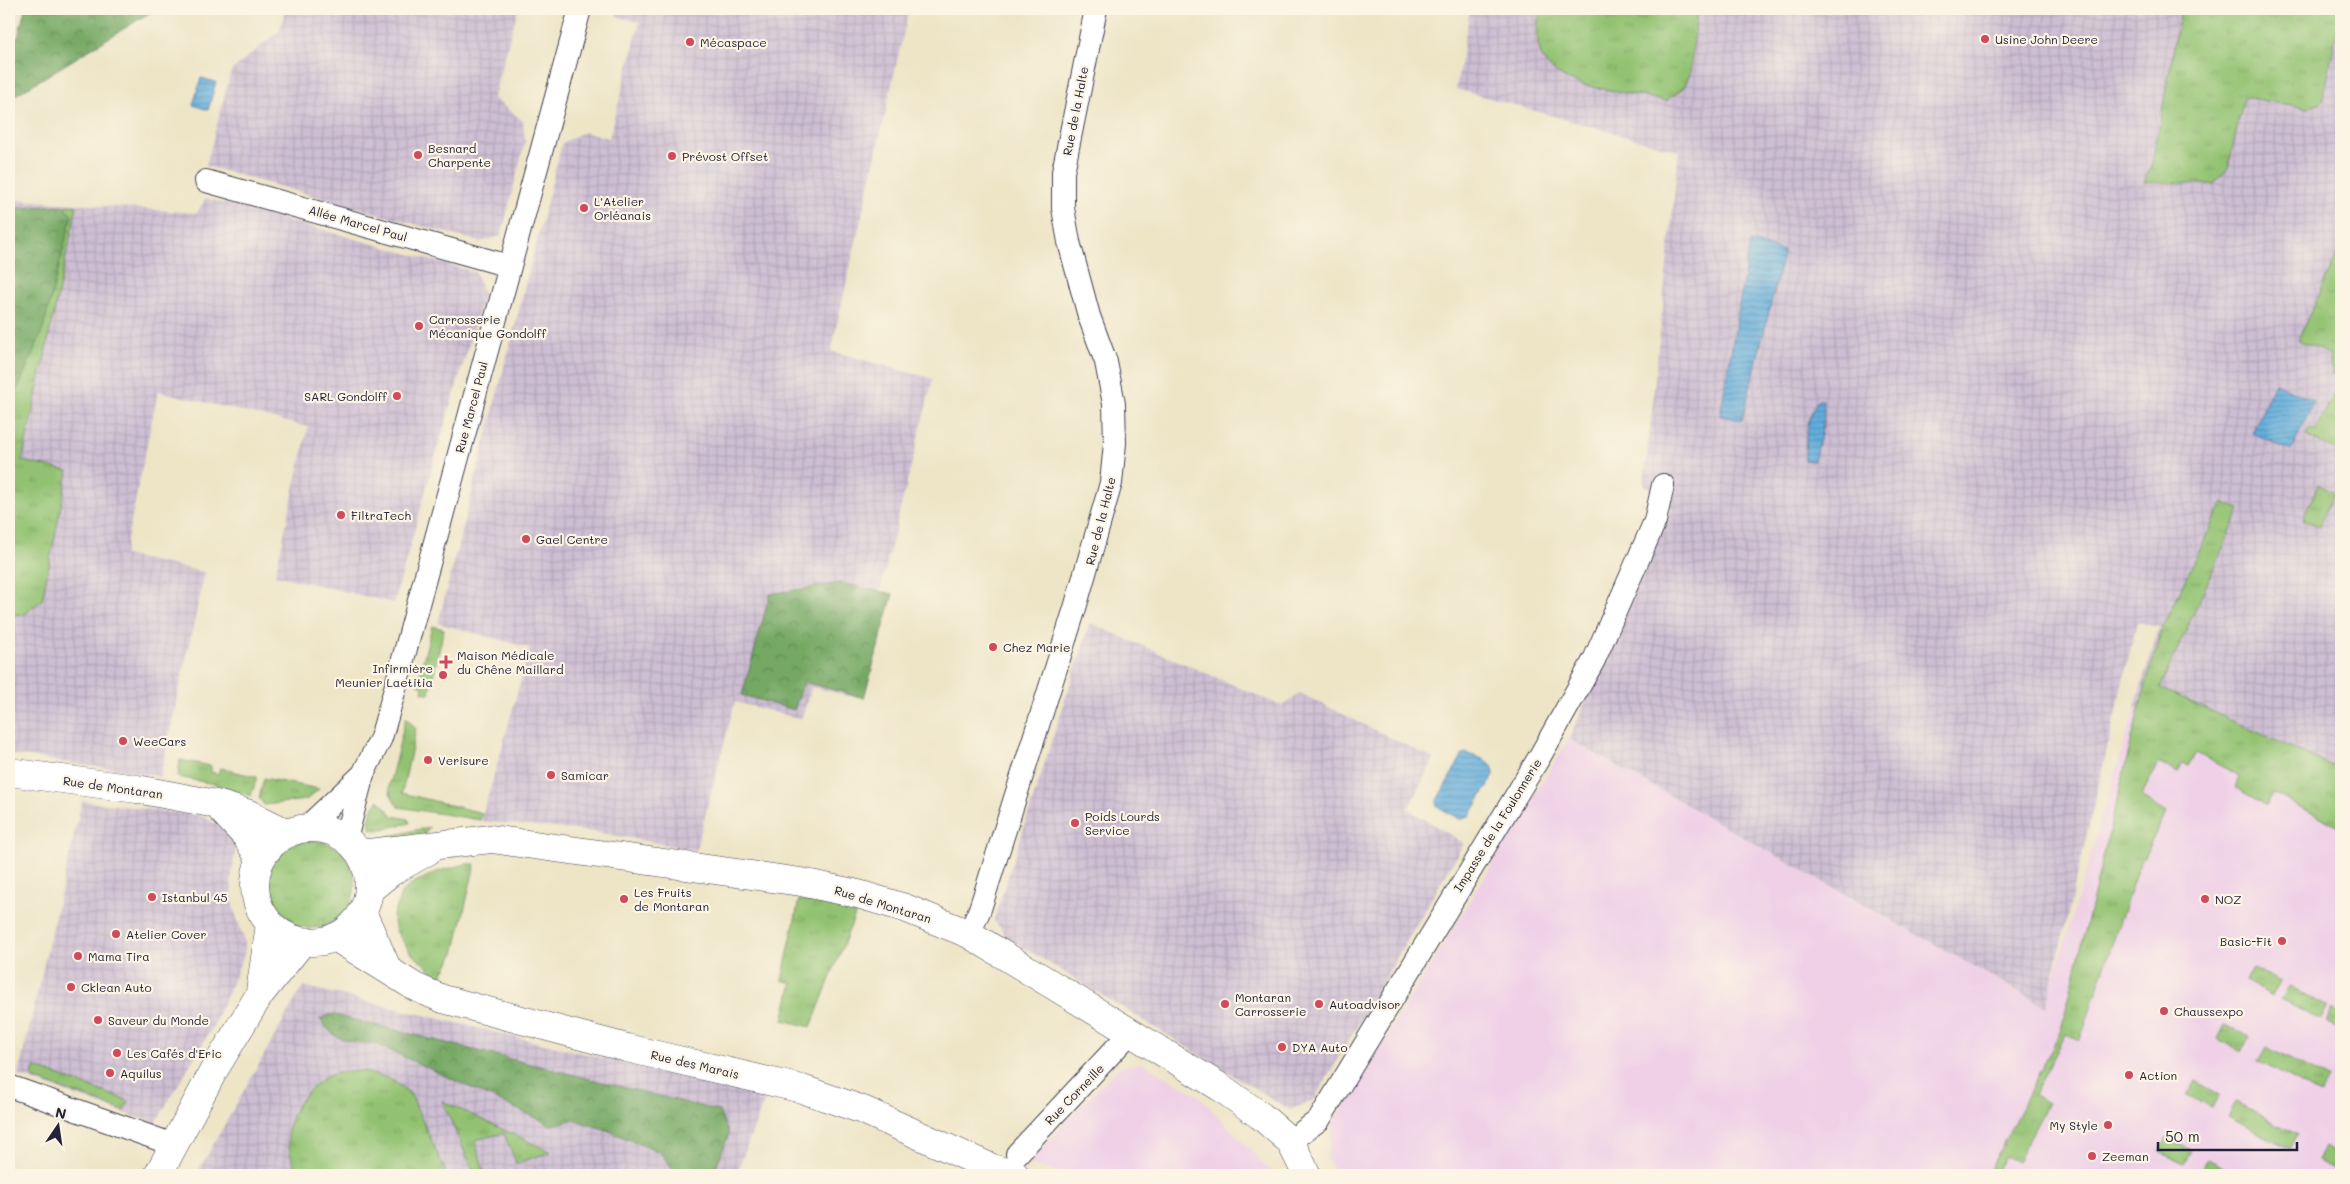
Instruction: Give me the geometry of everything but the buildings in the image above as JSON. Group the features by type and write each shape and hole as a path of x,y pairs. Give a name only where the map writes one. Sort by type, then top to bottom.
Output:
{"street":[{"name":"Rue Marcel Paul","path":"353,846 363,774 381,738 391,705 580,9"},
{"name":"Rue de la Halte","path":"968,934 980,909 1064,646 1111,483 1115,443 1114,404 1106,362 1089,316 1069,242 1063,208 1065,163 1096,9"},
{"name":"Allée Marcel Paul","path":"206,181 509,266"},
{"name":"Impasse de la Foulonnerie","path":"1290,1142 1319,1120 1540,756 1594,660 1655,521 1663,485"},
{"name":"Rue de Montaran","path":"9,772 136,789 216,804 297,830 328,830 353,846 438,845 491,839 802,882 858,894 905,908 968,934 1220,1086 1261,1116 1290,1142 1307,1175"},
{"name":"Rue Marcel Paul","path":"297,830 363,774"},
{"path":"216,804 246,836 260,859"},
{"path":"297,830 272,844 260,859 256,872 255,893 262,912 270,924 280,932 303,941 324,941 335,937"},
{"name":"Rue de Montaran","path":"335,937 345,931 365,901 391,872 438,845"},
{"path":"353,846 367,871 365,901 386,968"},
{"path":"260,994 270,924"},
{"name":"Rue des Marais","path":"335,937 415,987 476,1009 819,1095 863,1110 1004,1170"},
{"path":"158,1175 260,994 303,941"},
{"name":"Rue Corneille","path":"1004,1170 1130,1033"},
{"path":"9,1086 174,1145"}],"shaded area":[{"path":"285,9 518,9 493,98 523,121 525,142 501,236 480,242 206,166 231,71 280,30"},
{"path":"613,9 909,9 831,351 933,379 853,697 812,687 801,719 735,702 696,850 596,832 481,821 530,648 438,623 562,143 584,132 609,138 640,22 618,17"},
{"path":"1470,9 2341,9 2341,805 2135,707 2159,627 2137,622 2046,1007 1569,739 1672,507 1644,484 1679,151 1456,89"},
{"path":"206,198 475,272 484,295 435,457 394,603 275,575 308,427 158,391 124,555 205,572 160,776 9,754 9,199 197,213"},
{"path":"1090,623 1282,706 1300,693 1434,759 1408,809 1464,843 1314,1100 1290,1110 1008,938 994,920"},
{"path":"2135,707 2341,805 2341,1175 1338,1175 1327,1160 1333,1124 1569,739 2045,1007"},
{"path":"82,801 202,816 225,829 236,844 231,881 233,906 245,943 244,955 213,1026 155,1124 18,1075"},
{"path":"303,986 766,1096 736,1175 196,1175"},
{"path":"1143,1063 1199,1096 1274,1175 1069,1175 1027,1163 1119,1067"}],"green space":[{"path":"25,9 156,9 9,99 9,41 18,37"},
{"path":"1540,9 1697,9 1690,74 1684,87 1666,101 1591,86 1561,76 1550,68 1543,58 1538,45 1537,29"},
{"path":"2181,9 2341,9 2323,101 2308,108 2244,97 2228,168 2214,184 2144,182 2152,164"},
{"path":"61,205 72,215 43,329 17,391 9,402 9,209"},
{"path":"66,205 77,206 22,461 68,471 42,600 24,615 9,613 9,368 34,333"},
{"path":"2341,246 2341,357 2332,375 2329,354 2298,340"},
{"path":"2341,387 2341,452 2306,436 2309,428 2316,431 2333,396"},
{"path":"2318,485 2334,492 2319,526 2303,519"},
{"path":"2223,502 2240,510 2160,688 2341,770 2341,828 2273,793 2267,805 2235,787 2240,776 2196,753 2188,766 2182,764 2178,773 2158,763 2141,797 2166,813 2137,870 2080,1040 2066,1034 2034,1095 2048,1103 2017,1162 2005,1156 1994,1175 1987,1175 2061,1030 2139,709 2162,628"},
{"path":"840,583 893,594 864,698 804,682 794,710 742,695 770,594"},
{"path":"432,626 444,629 429,694 422,692 423,686 417,684"},
{"path":"406,717 416,729 402,793 482,813 480,820 398,807 390,793 389,786"},
{"path":"180,760 211,766 211,772 218,774 220,768 257,777 251,796 214,784 178,777"},
{"path":"264,778 319,789 306,800 264,805 259,798"},
{"path":"379,800 393,816 408,819 410,823 377,830 371,829 371,813"},
{"path":"429,827 423,837 385,839 386,837"},
{"path":"311,840 328,843 336,847 348,859 352,867 355,884 352,901 348,909 336,921 328,925 311,928 294,925 286,921 274,909 270,901 267,884 270,867 274,859 286,847 294,843"},
{"path":"466,864 475,864 454,954 440,978 410,952 396,931 393,916 402,892 415,882 439,871"},
{"path":"799,900 857,910 811,1027 783,1020 792,983 782,980"},
{"path":"2252,967 2280,982 2272,996 2245,981"},
{"path":"2289,986 2328,1006 2320,1020 2281,1000"},
{"path":"2333,1009 2341,1014 2341,1031 2326,1022"},
{"path":"330,1014 719,1111 729,1134 713,1175 677,1175 661,1153 607,1130 574,1120 551,1125 374,1043 342,1039 331,1032 320,1019"},
{"path":"2225,1025 2249,1037 2242,1051 2218,1039"},
{"path":"2266,1047 2328,1079 2320,1094 2258,1061"},
{"path":"34,1067 129,1101 124,1111 32,1078"},
{"path":"362,1071 390,1079 410,1093 447,1175 299,1175 289,1148 288,1130 290,1120 300,1101 315,1085 331,1075"},
{"path":"2195,1081 2219,1094 2212,1108 2187,1095"},
{"path":"442,1101 551,1152 516,1163 504,1133 475,1140 484,1172 475,1175"},
{"path":"2236,1102 2298,1135 2290,1149 2228,1117"},
{"path":"2166,1138 2191,1150 2184,1164 2159,1152"},
{"path":"2324,1147 2341,1156 2341,1174 2317,1161"},
{"path":"2208,1159 2239,1175 2204,1175 2200,1173"},
{"path":"565,1172 589,1173 594,1175 555,1175"}],"water":[{"path":"201,78 216,82 208,110 193,105"},
{"path":"1750,242 1784,251 1742,420 1720,416"},
{"path":"2275,383 2314,401 2291,451 2252,433"},
{"path":"1818,400 1823,400 1824,415 1820,439 1813,462 1805,460 1805,445 1811,413"},
{"path":"1465,753 1480,758 1492,766 1494,775 1470,816 1459,819 1437,806 1437,800"}],"place":[{"name":"Usine John Deere","path":"1985,39"},
{"name":"Mécaspace","path":"690,42"},
{"name":"Besnard Charpente","path":"418,155"},
{"name":"Prévost Offset","path":"672,156"},
{"name":"L'Atelier Orléanais","path":"584,208"},
{"name":"Carrosserie Mécanique Gondolff","path":"419,326"},
{"name":"SARL Gondolff","path":"397,396"},
{"name":"FiltraTech","path":"341,515"},
{"name":"Gael Centre","path":"526,539"},
{"name":"Chez Marie","path":"993,647"},
{"name":"Maison Médicale du Chêne Maillard","path":"446,662"},
{"name":"Infirmière Meunier Laetitia","path":"443,675"},
{"name":"WeeCars","path":"123,741"},
{"name":"Verisure","path":"428,760"},
{"name":"Samicar","path":"551,775"},
{"name":"Poids Lourds Service","path":"1075,823"},
{"name":"Istanbul 45","path":"152,897"},
{"name":"Les Fruits de Montaran","path":"624,899"},
{"name":"NOZ","path":"2205,899"},
{"name":"Atelier Cover","path":"116,934"},
{"name":"Basic-Fit","path":"2282,941"},
{"name":"Mama Tira","path":"78,956"},
{"name":"Cklean Auto","path":"71,987"},
{"name":"Montaran Carrosserie","path":"1225,1004"},
{"name":"Autoadvisor","path":"1319,1004"},
{"name":"Chaussexpo","path":"2164,1011"},
{"name":"Saveur du Monde","path":"98,1020"},
{"name":"DYA Auto","path":"1282,1047"},
{"name":"Les Cafés d'Eric","path":"117,1053"},
{"name":"Aquilus","path":"110,1073"},
{"name":"Action","path":"2129,1075"},
{"name":"My Style","path":"2108,1125"},
{"name":"Zeeman","path":"2092,1156"}]}
